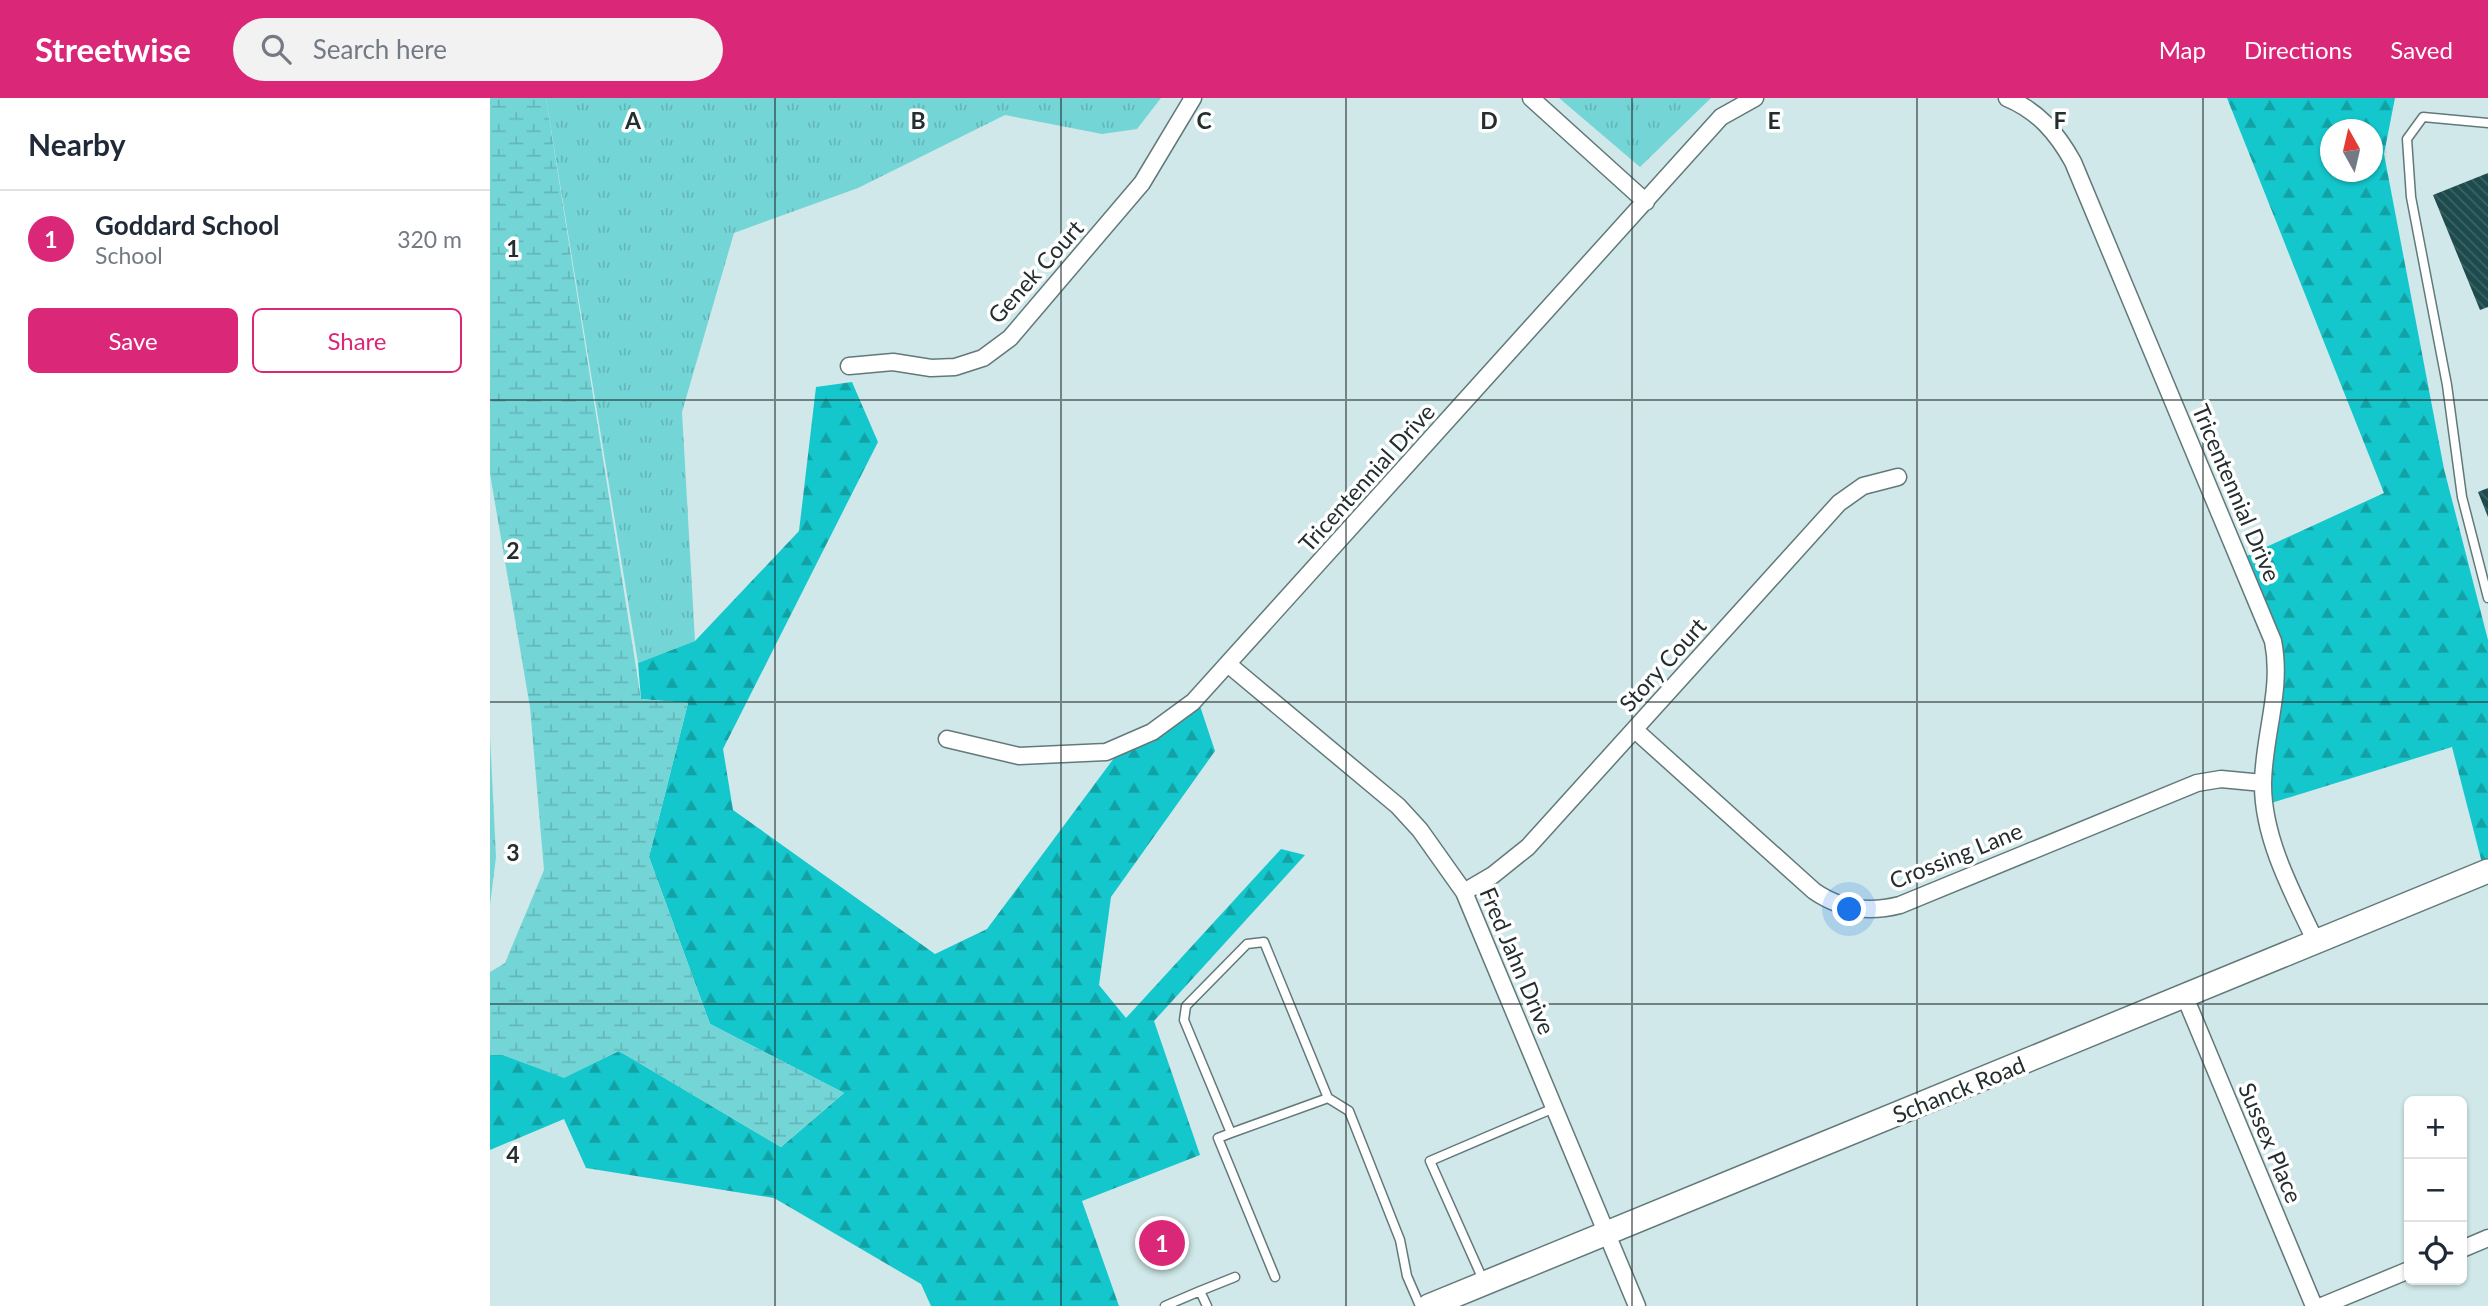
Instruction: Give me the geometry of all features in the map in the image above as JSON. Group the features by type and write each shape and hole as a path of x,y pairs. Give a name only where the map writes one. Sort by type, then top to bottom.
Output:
{"street":[{"name":"Genek Court","path":"849,366 893,362 932,368 955,367 983,358 1010,338 1142,183 1193,98"},
{"path":"1531,98 1646,202"},
{"name":"Tricentennial Drive","path":"947,739 1019,756 1106,752 1152,732 1193,702 1721,117 1755,98"},
{"name":"Tricentennial Drive","path":"2007,98 2022,104 2055,132 2073,162 2273,641 2277,680 2263,783 2265,821 2316,942"},
{"name":"Story Court","path":"1464,892 1493,875 1528,848 1839,503 1874,481 1898,477"},
{"name":"Fred Jahn Drive","path":"1229,665 1398,807 1420,830 1464,892 1637,1306"},
{"name":"Crossing Lane","path":"1635,730 1814,891 1844,907 1864,910 1900,905 2197,783 2221,779 2263,783"},
{"name":"Schanck Road","path":"1429,1306 2488,871"},
{"name":"Sussex Place","path":"2185,997 2314,1306"},
{"path":"2467,1247 2488,1238"},
{"path":"2322,1306 2404,1272"}],"lane":[{"path":"2488,123 2423,117 2407,139 2411,197 2447,385 2462,496 2488,598"},
{"path":"1231,1133 1184,1020 1186,1006 1247,944 1265,942 1328,1098 1349,1111 1400,1240 1407,1276 1420,1306"},
{"path":"1275,1277 1217,1138 1328,1098"},
{"path":"1485,1283 1430,1161 1554,1108"},
{"path":"1165,1306 1235,1277"},
{"path":"1200,1291 1206,1306"}],"green space":[{"path":"490,98 546,98 641,699 688,703 649,857 710,1024 844,1093 781,1147 619,1051 564,1078 503,1055 490,1055 490,972 505,963 544,870 530,707 490,474"},
{"path":"546,98 1161,98 1137,129 1102,134 1005,115 858,188 734,233 682,412 695,641 638,663"},
{"path":"1559,98 1711,98 1640,167"},
{"path":"2227,98 2395,98 2384,154 2444,469 2488,640 2488,865 2483,867 2452,747 2265,805 2277,664 2240,559 2384,493"},
{"path":"852,382 878,442 723,749 733,810 935,954 987,929 1120,750 1200,706 1215,751 1111,897 1099,985 1126,1018 1281,849 1305,855 1154,1021 1200,1155 1082,1201 1119,1306 931,1306 921,1284 774,1198 586,1168 564,1119 490,1150 490,1055 503,1055 564,1077 619,1051 781,1147 844,1093 710,1024 649,857 688,703 641,699 638,663 695,641 799,531 816,387"},
{"path":"490,736 496,857 490,905"}],"building":[{"path":"2488,173 2488,307 2480,310 2433,195"},
{"path":"2488,488 2488,517 2478,492"}],"place":[{"name":"Goddard School","path":"1162,1243"}]}
